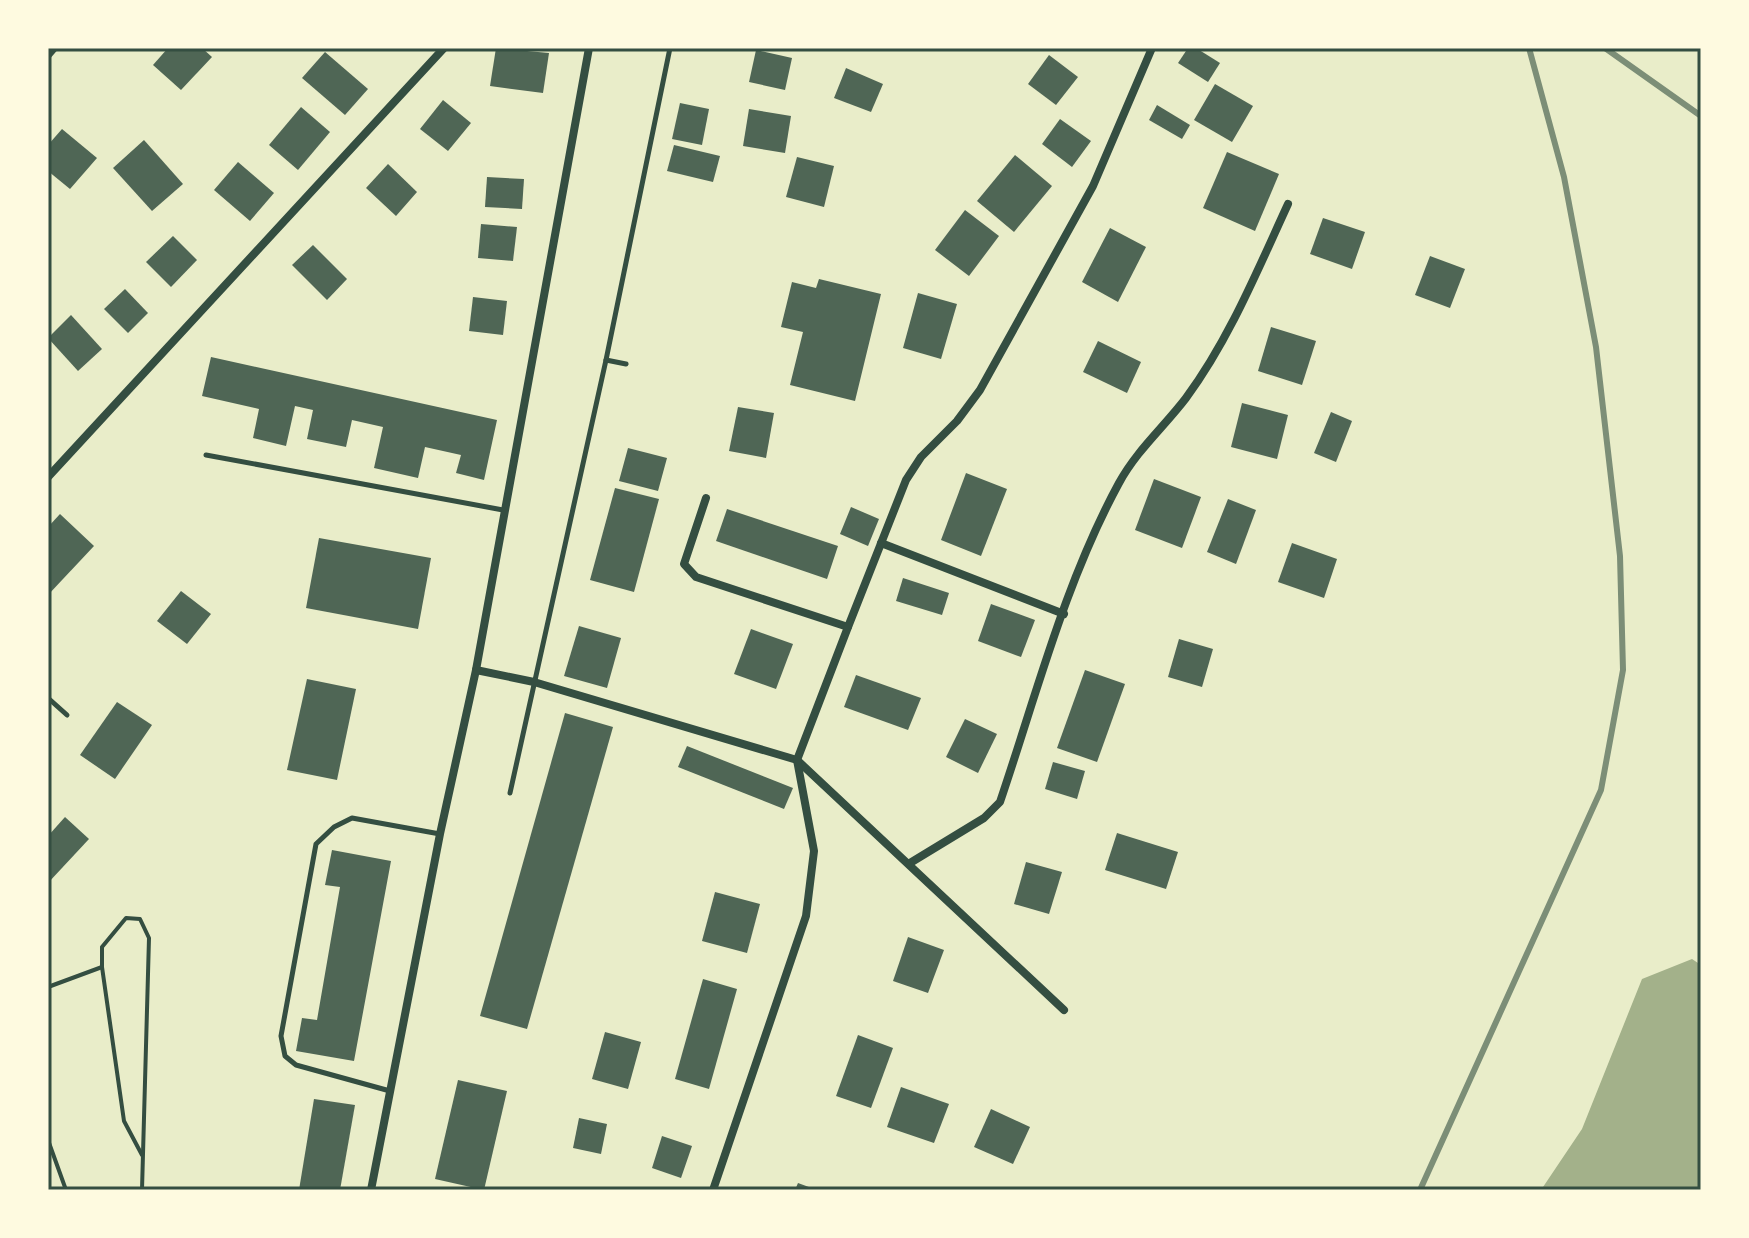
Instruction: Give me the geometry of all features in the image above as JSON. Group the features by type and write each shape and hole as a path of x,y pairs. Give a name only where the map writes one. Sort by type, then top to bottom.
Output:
{"street":[{"path":"48,55 54,48"},
{"path":"48,477 334,163 444,48"},
{"path":"371,1190 440,834 476,670 589,48"},
{"path":"713,1190 806,916 814,851 797,760 848,627 906,480 921,457 957,421 980,390 1093,186 1152,48"},
{"path":"910,863 984,818 1000,802 1064,614 1119,482 1136,455 1187,397 1241,306 1288,204"},
{"path":"706,498 684,564 687,571 696,577 848,627"},
{"path":"881,543 1064,614"},
{"path":"476,670 534,682 797,760 1064,1010"}],"lane":[{"path":"510,793 606,360 670,48"},
{"path":"606,360 626,364"},
{"path":"206,455 503,510"},
{"path":"48,698 67,715"},
{"path":"390,1091 296,1065 285,1056 281,1036 316,844 334,827 352,818 440,834"}],"path":[{"path":"142,1190 143,1157 149,938 140,919 126,918 102,947 102,967 124,1121 143,1157"},
{"path":"48,987 102,967"},
{"path":"48,1140 66,1190"}],"shaded area":[{"path":"1692,959 1701,965 1701,1190 1541,1190 1582,1129 1642,979"}],"building":[{"path":"168,48 202,48 212,57 181,90 153,65"},
{"path":"496,48 549,53 543,93 490,86"},
{"path":"1188,48 1196,48 1220,63 1208,82 1178,63"},
{"path":"756,50 792,58 785,90 749,82"},
{"path":"325,52 368,89 345,115 302,78"},
{"path":"1049,55 1078,77 1056,105 1028,84"},
{"path":"846,68 883,84 871,112 834,98"},
{"path":"1215,84 1253,106 1232,142 1194,120"},
{"path":"443,100 471,123 448,151 420,129"},
{"path":"680,103 709,109 702,145 672,139"},
{"path":"1157,105 1190,125 1182,139 1149,120"},
{"path":"301,107 330,132 298,170 269,145"},
{"path":"749,109 791,116 785,153 743,146"},
{"path":"1060,119 1091,141 1072,167 1042,144"},
{"path":"62,129 97,158 70,189 48,171 48,145"},
{"path":"144,140 183,184 152,211 113,168"},
{"path":"674,145 720,156 713,182 667,171"},
{"path":"1227,152 1279,174 1255,231 1203,208"},
{"path":"1015,155 1052,186 1014,232 977,201"},
{"path":"797,157 834,166 824,207 786,197"},
{"path":"238,162 274,193 250,221 214,190"},
{"path":"388,164 417,192 396,216 366,188"},
{"path":"487,177 524,179 522,209 485,207"},
{"path":"965,210 999,236 969,276 935,250"},
{"path":"1323,218 1365,232 1352,269 1310,254"},
{"path":"481,224 517,227 513,261 478,258"},
{"path":"1110,228 1146,247 1118,302 1082,282"},
{"path":"173,236 197,260 171,287 146,262"},
{"path":"313,245 347,279 327,300 292,265"},
{"path":"1430,256 1465,269 1450,308 1415,295"},
{"path":"819,279 881,294 855,401 790,385 803,332 781,327 792,282 816,288"},
{"path":"125,289 148,313 128,333 104,309"},
{"path":"918,293 957,304 941,359 903,348"},
{"path":"473,297 507,301 503,335 469,331"},
{"path":"71,315 102,349 78,371 48,338"},
{"path":"1271,327 1316,341 1302,385 1258,371"},
{"path":"1098,341 1141,362 1127,393 1083,372"},
{"path":"211,357 497,420 484,480 456,473 461,455 425,447 418,478 374,468 383,427 352,420 346,447 307,439 313,410 295,406 286,446 253,438 259,409 202,396"},
{"path":"1242,403 1288,415 1277,459 1231,447"},
{"path":"738,407 774,413 766,458 729,451"},
{"path":"1331,412 1352,421 1336,462 1314,453"},
{"path":"628,448 667,458 658,491 619,481"},
{"path":"966,473 1007,489 981,556 941,540"},
{"path":"1154,479 1201,497 1182,548 1135,530"},
{"path":"615,488 659,499 634,592 590,580"},
{"path":"1228,499 1256,510 1236,564 1207,552"},
{"path":"851,507 879,519 868,546 840,534"},
{"path":"727,509 838,546 827,579 716,541"},
{"path":"60,514 94,546 48,595 48,527"},
{"path":"319,538 431,558 418,629 306,608"},
{"path":"1292,543 1337,559 1324,598 1278,582"},
{"path":"903,578 949,593 942,615 896,601"},
{"path":"181,591 211,614 187,644 157,621"},
{"path":"991,604 1035,620 1021,657 978,641"},
{"path":"579,626 621,638 607,688 564,676"},
{"path":"751,629 793,644 776,689 734,674"},
{"path":"1179,639 1213,649 1202,687 1168,677"},
{"path":"1085,670 1125,684 1097,762 1057,748"},
{"path":"856,675 921,698 908,730 844,707"},
{"path":"307,679 356,689 337,780 287,770"},
{"path":"117,702 152,725 115,779 80,755"},
{"path":"565,713 613,727 527,1029 480,1016"},
{"path":"965,719 997,734 978,773 946,757"},
{"path":"687,746 793,788 784,809 678,767"},
{"path":"1053,762 1085,771 1077,799 1045,789"},
{"path":"65,817 89,839 48,883 48,836"},
{"path":"1117,833 1178,852 1166,889 1105,870"},
{"path":"332,850 391,861 354,1061 296,1051 302,1018 317,1020 340,887 325,885"},
{"path":"1026,862 1062,872 1049,914 1014,904"},
{"path":"715,892 760,904 747,953 702,941"},
{"path":"908,937 944,950 928,993 893,981"},
{"path":"703,979 737,989 709,1089 675,1079"},
{"path":"605,1032 641,1042 628,1089 592,1079"},
{"path":"858,1035 893,1048 871,1108 836,1096"},
{"path":"458,1080 507,1091 484,1190 435,1179"},
{"path":"901,1087 949,1104 934,1143 887,1127"},
{"path":"314,1099 355,1105 340,1190 299,1190"},
{"path":"991,1109 1030,1127 1013,1164 974,1147"},
{"path":"579,1118 607,1124 601,1154 573,1148"},
{"path":"662,1136 692,1146 681,1178 652,1168"},
{"path":"798,1183 817,1190 795,1190"}],"railway":[{"path":"1420,1190 1601,790 1623,670 1620,556 1596,347 1564,177 1529,48"},
{"path":"1605,48 1701,116"}]}
